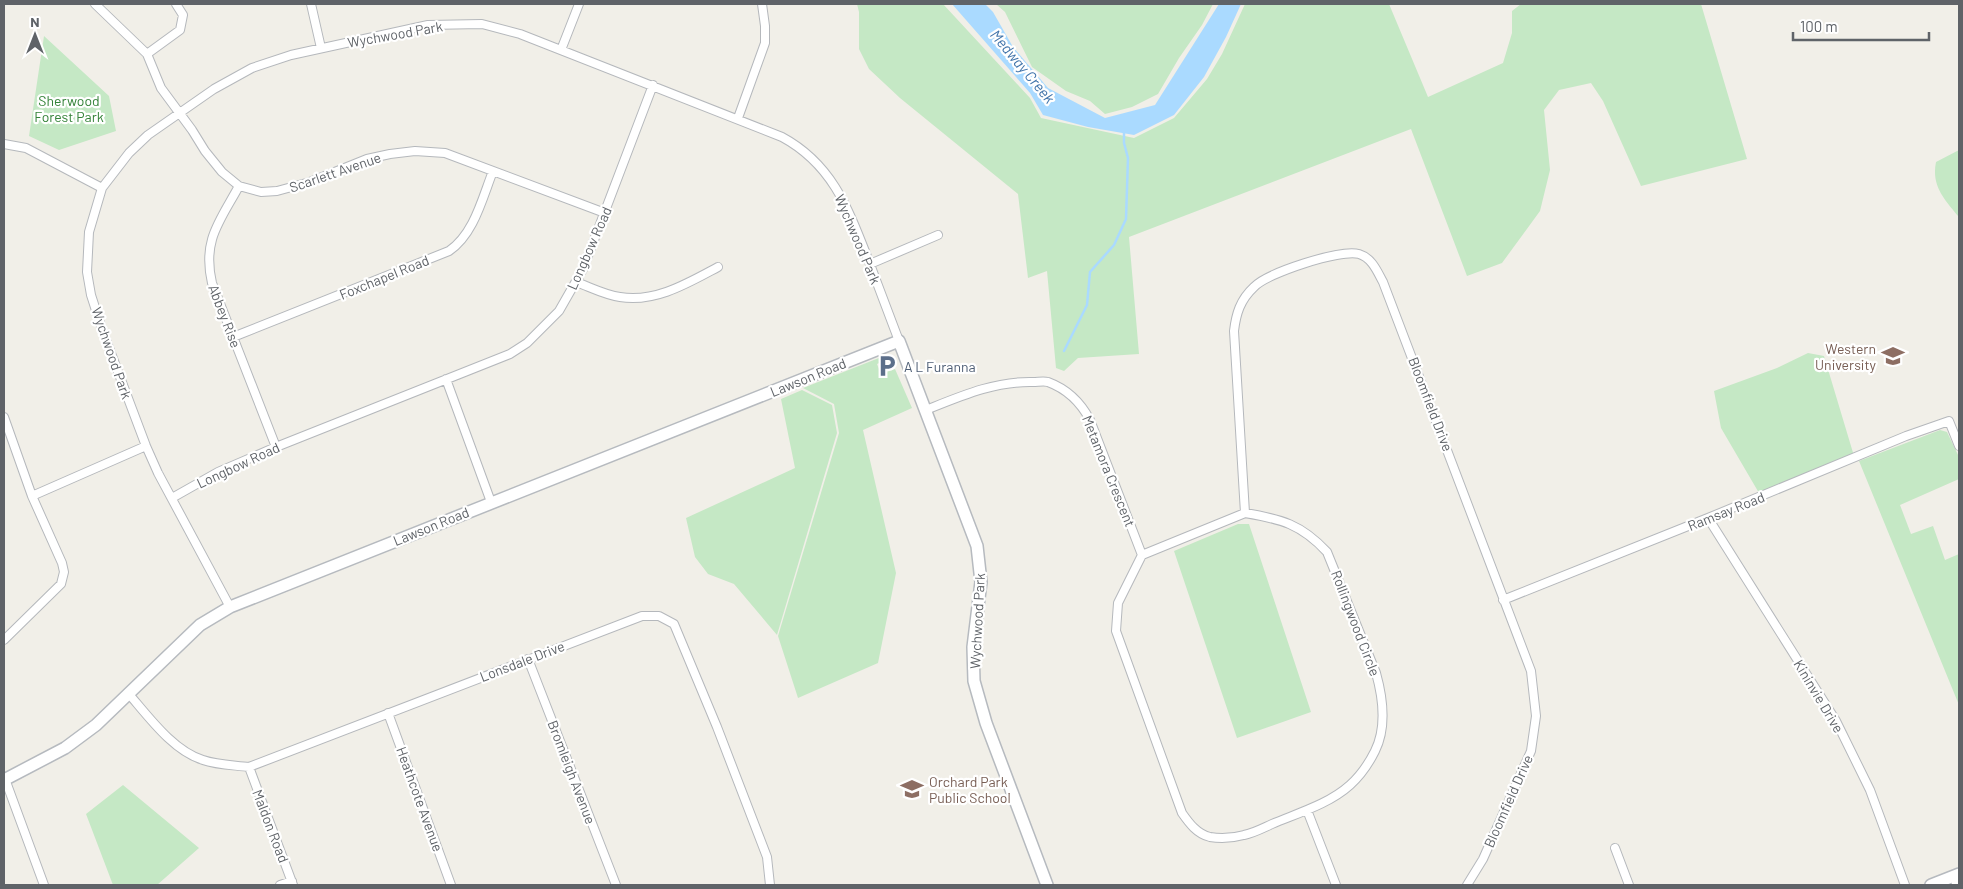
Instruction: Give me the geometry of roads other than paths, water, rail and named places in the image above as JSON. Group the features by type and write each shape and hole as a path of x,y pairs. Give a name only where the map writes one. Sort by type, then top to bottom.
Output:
{"street":[{"path":"95,4 147,54 161,88 180,112"},
{"path":"147,54 180,30 183,15 176,4"},
{"path":"311,4 321,48"},
{"path":"561,50 579,4"},
{"path":"738,118 765,43 762,4"},
{"name":"Wychwood Park","path":"230,607 146,446 91,295 86,272 89,232 102,188 129,153 148,134 214,89 252,68 291,55 428,25 482,24 520,34 738,118 797,145 821,168 834,185 851,215 977,546 981,582 973,647 973,664 979,700 1047,885"},
{"name":"Longbow Road","path":"172,498 218,472 510,354 527,343 559,311 583,269 653,85"},
{"name":"Scarlett Avenue","path":"180,112 204,151 222,172 239,186 261,192 276,191 310,182 367,159 415,151 445,153 605,213"},
{"path":"4,144 26,148 102,188"},
{"name":"Foxchapel Road","path":"233,338 449,251 468,234 493,171"},
{"name":"Abbey Rise","path":"239,186 216,227 208,248 208,265 212,282 276,447"},
{"path":"870,264 938,235"},
{"name":"Bloomfield Drive","path":"1245,513 1234,331 1236,314 1244,298 1255,285 1268,276 1326,257 1346,253 1358,254 1368,258 1384,282 1531,671 1536,716 1531,750 1483,859 1467,885"},
{"path":"576,282 618,297 632,299 647,298 681,286 718,267"},
{"name":"Lawson Road","path":"4,780 65,748 96,726 200,625 230,607 899,341"},
{"path":"446,380 491,502"},
{"name":"Metamora Crescent","path":"926,410 972,392 998,385 1046,381 1067,393 1082,405 1090,420 1142,555"},
{"path":"4,417 32,496 62,563 64,572 61,584 4,640"},
{"name":"Ramsay Road","path":"1504,600 1906,436 1949,421 1959,446"},
{"path":"32,496 146,446"},
{"path":"1142,555 1245,513"},
{"name":"Rollingwood Circle","path":"1142,555 1118,603 1116,631 1182,813 1193,828 1208,837 1225,838 1245,835 1306,810 1332,797 1349,785 1375,751 1383,719 1380,688 1369,654 1327,552 1316,540 1292,525 1276,518 1245,513"},
{"name":"Kininvie Drive","path":"1708,518 1836,720 1870,790 1904,885"},
{"name":"Lonsdale Drive","path":"128,693 161,730 186,752 201,760 248,767 642,616 659,616 674,624 717,727 767,858 770,885"},
{"name":"Bromleigh Avenue","path":"528,659 616,885"},
{"name":"Heathcote Avenue","path":"388,713 451,885"},
{"name":"Maldon Road","path":"248,767 292,883"},
{"path":"4,780 44,885"},
{"path":"1306,810 1336,885"},
{"path":"1615,848 1629,885"},
{"path":"1931,885 1959,874"},
{"path":"280,885 292,883"}],"water":[{"name":"Medway Creek","path":"952,4 985,4 993,12 1013,47 1048,88 1105,118 1155,105 1219,4 1241,4 1226,37 1204,77 1174,115 1134,135 1088,127 1043,115 1030,93"}],"waterway":[{"path":"1064,351 1087,305 1090,272 1114,245 1126,219 1128,158 1124,143 1124,131"}],"place":[{"name":"Western University","path":"1893,356"},
{"name":"A L Furanna","path":"887,366"},
{"name":"Orchard Park Public School","path":"912,789"}],"park label":[{"name":"Sherwood Forest Park","path":"69,108"}]}
